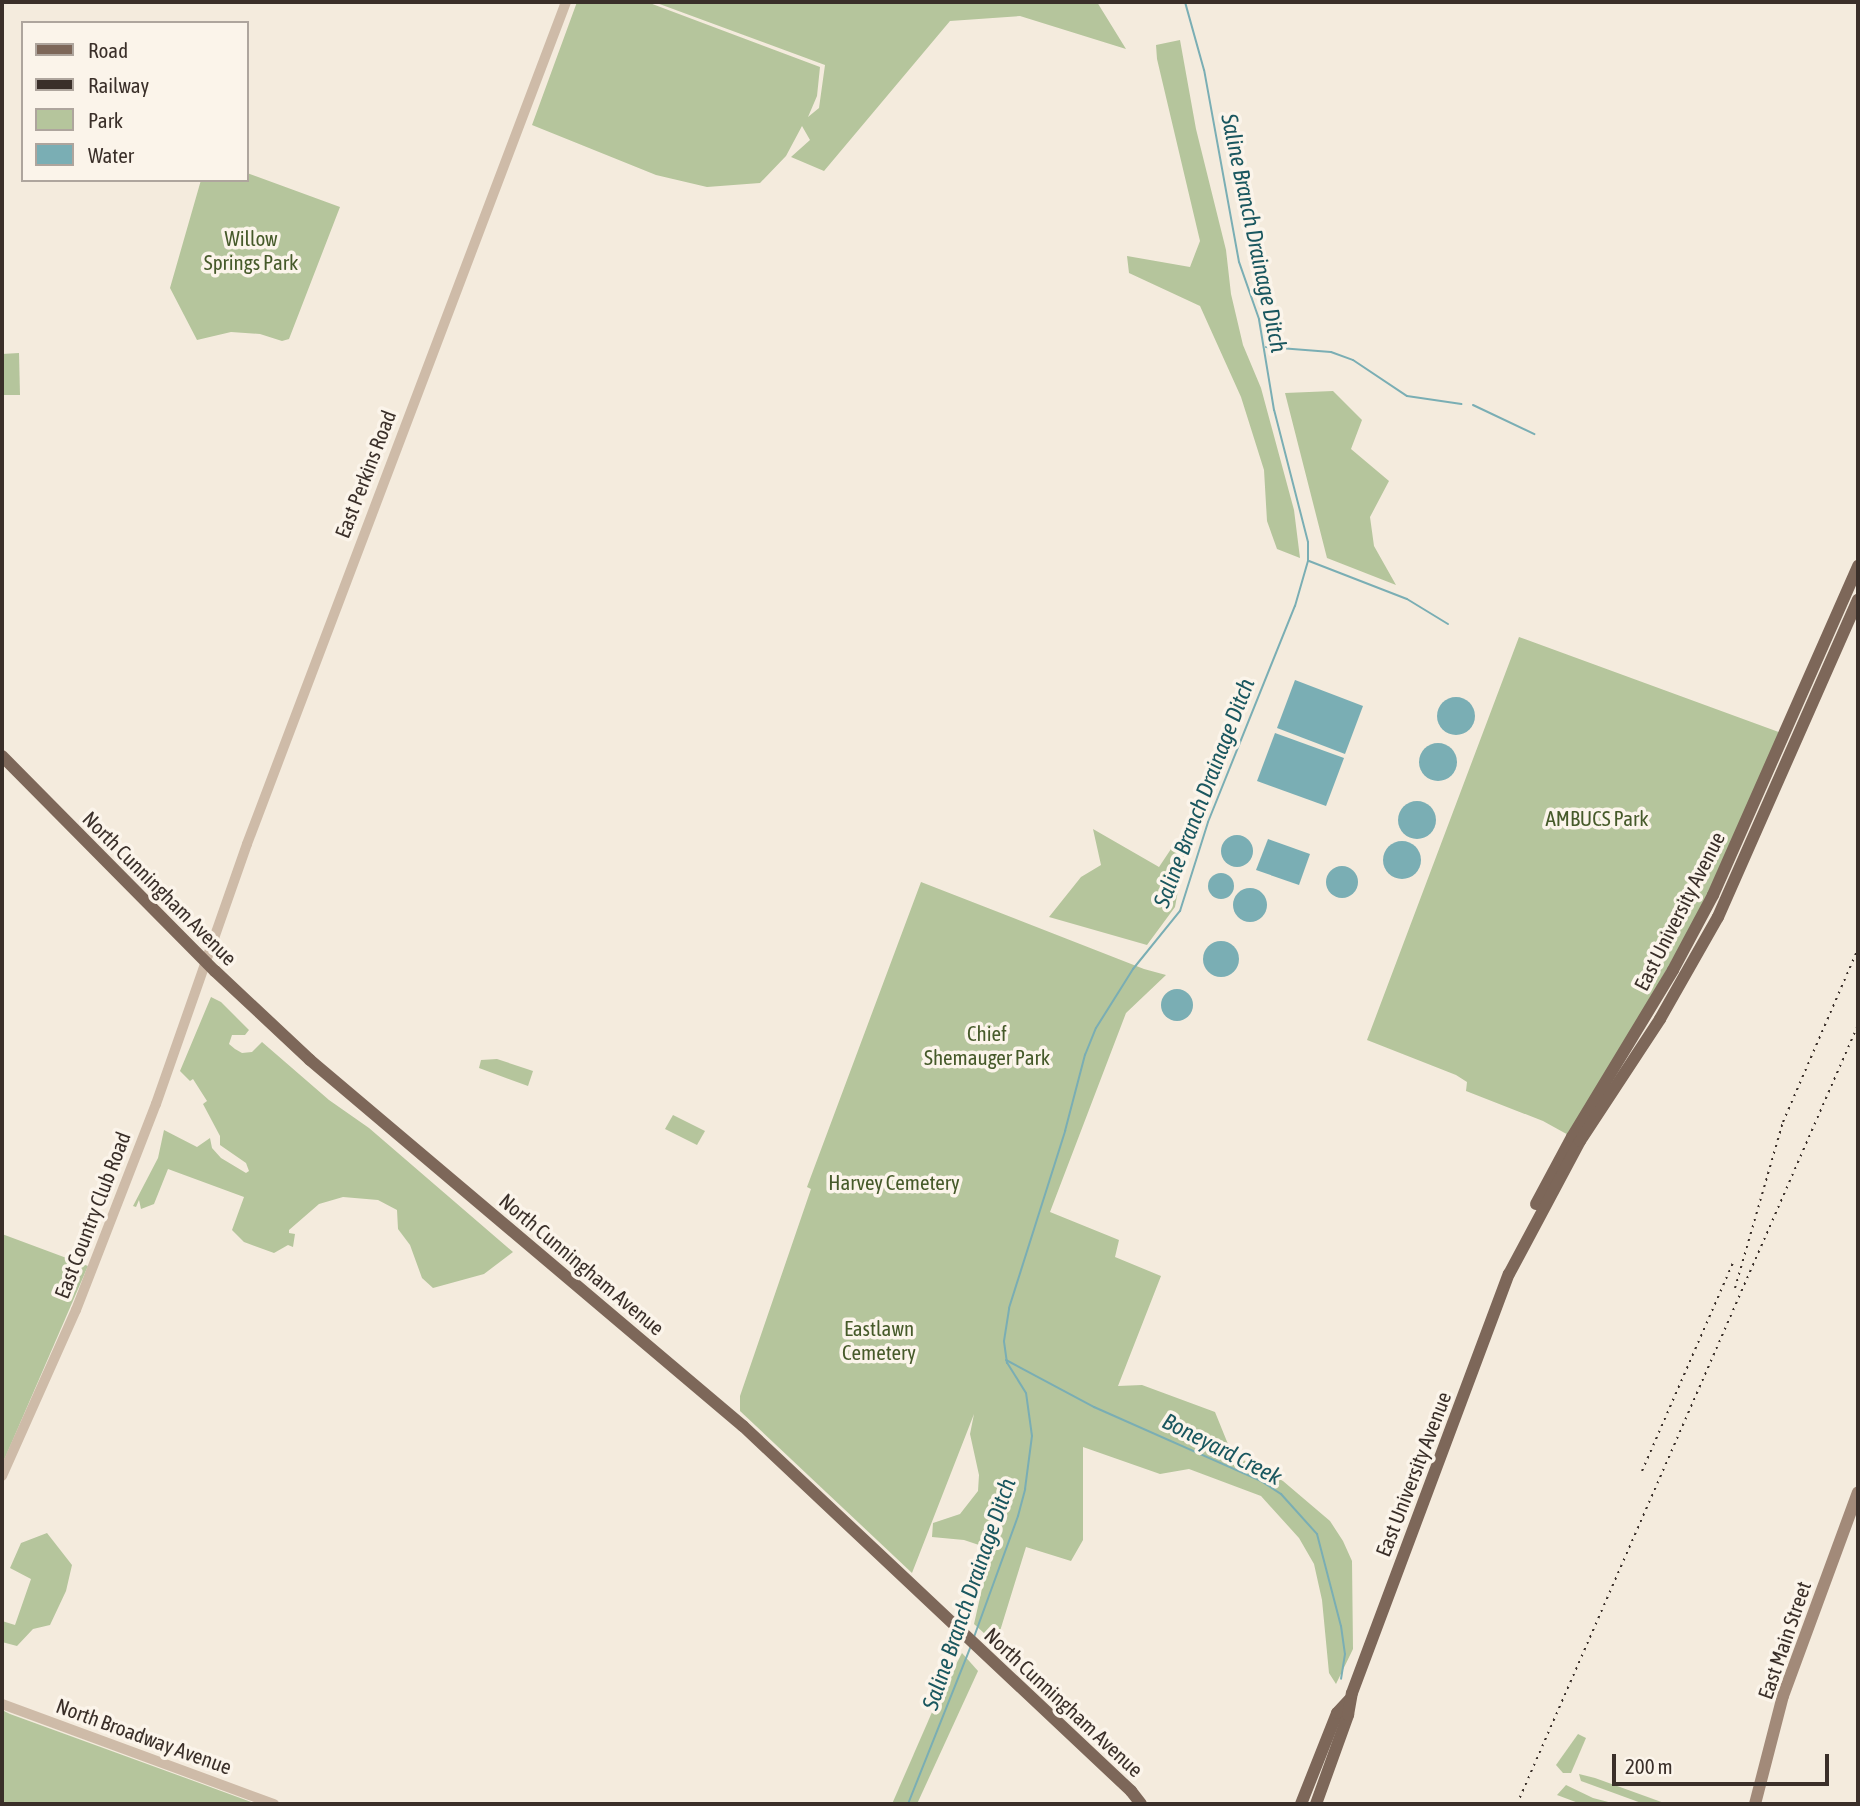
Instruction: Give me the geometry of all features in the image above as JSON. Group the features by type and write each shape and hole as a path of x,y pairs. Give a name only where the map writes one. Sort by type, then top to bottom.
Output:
{"main road":[{"name":"East University Avenue","path":"1316,1804 1348,1715 1349,1700 1529,1219 1554,1168 1673,970 1713,895 1858,566"},
{"name":"East University Avenue","path":"1514,1263 1580,1141 1660,1019 1716,921 1858,600"},
{"name":"North Cunningham Avenue","path":"2,756 205,961 310,1060 743,1426 1143,1803"},
{"name":"East Main Street","path":"1755,1804 1783,1696 1858,1492"},
{"name":"East University Avenue","path":"1301,1804 1337,1713 1349,1700"}],"street":[{"name":"East Perkins Road","path":"205,961 415,394 566,2"},
{"name":"East Country Club Road","path":"2,1476 76,1310 156,1104 205,961"},
{"name":"North Broadway Avenue","path":"2,1704 274,1804"}],"green space":[{"path":"577,2 647,2 820,67 817,96 808,117 819,108 825,65 654,2 1097,2 1126,49 1020,16 950,21 824,171 791,157 810,140 802,126 786,156 760,183 707,187 656,175 532,125"},
{"path":"1180,40 1196,129 1226,250 1231,294 1243,345 1261,388 1294,510 1300,558 1277,549 1267,521 1264,470 1241,397 1200,306 1129,273 1127,256 1190,267 1200,241 1157,59 1156,45"},
{"name":"Willow Springs Park","path":"248,173 340,207 289,339 282,341 260,334 231,332 197,340 170,288 200,182 248,182"},
{"path":"19,353 20,395 2,395 2,354"},
{"path":"1333,391 1362,420 1351,449 1389,481 1370,517 1374,546 1396,585 1327,558 1285,393"},
{"name":"AMBUCS Park","path":"1519,637 1784,734 1733,852 1572,1137 1543,1121 1466,1091 1467,1082 1456,1075 1367,1040"},
{"path":"1093,829 1159,867 1175,843 1187,842 1175,907 1147,945 1049,917 1081,877 1101,865"},
{"path":"921,882 1144,969 1166,975 1126,1013 1050,1212 1119,1240 1115,1257 1161,1276 1118,1386 1142,1385 1215,1412 1232,1454 1283,1481 1330,1521 1343,1541 1352,1561 1353,1649 1336,1684 1329,1673 1322,1600 1314,1564 1299,1538 1261,1496 1189,1469 1160,1474 1083,1447 1083,1540 1071,1561 1026,1547 996,1644 974,1624 991,1549 964,1540 932,1537 933,1523 960,1514 978,1491 979,1475 970,1434 974,1414 912,1573 740,1411 740,1396 811,1189 807,1187"},
{"path":"211,997 221,1002 249,1030 245,1035 232,1035 229,1044 242,1053 252,1052 262,1042 329,1100 369,1128 513,1252 484,1274 433,1288 422,1278 410,1245 398,1229 397,1210 378,1200 343,1197 319,1204 289,1230 289,1233 295,1234 293,1247 288,1245 274,1253 244,1242 232,1230 244,1197 168,1169 154,1204 141,1209 139,1200 136,1207 133,1206 158,1158 164,1130 197,1147 210,1138 212,1148 221,1158 246,1173 249,1171 246,1163 220,1145 220,1136 203,1104 207,1101 193,1079 190,1081 180,1071"},
{"path":"497,1059 533,1071 528,1086 479,1068 481,1060"},
{"path":"673,1115 705,1131 697,1145 665,1129"},
{"path":"2,1234 88,1266 2,1465"},
{"path":"47,1533 72,1565 66,1591 50,1625 33,1629 17,1646 2,1642 2,1621 15,1625 31,1579 10,1568 21,1543"},
{"path":"962,1653 978,1671 917,1804 892,1804 936,1703"},
{"path":"2,1710 10,1714 257,1804 2,1804"},
{"path":"1578,1734 1586,1738 1571,1773 1563,1773 1556,1765"},
{"path":"1579,1774 1667,1804 1644,1804 1581,1781"},
{"path":"1566,1785 1593,1798 1616,1804 1581,1804 1557,1795"}],"water":[{"path":"1295,680 1363,706 1345,754 1277,728"},
{"path":"1456,697 1470,702 1475,716 1470,730 1456,735 1442,730 1437,716 1442,702"},
{"path":"1275,733 1344,758 1326,806 1257,781"},
{"path":"1438,743 1452,748 1457,762 1452,776 1438,781 1424,776 1419,762 1424,748"},
{"path":"1417,801 1430,807 1436,820 1430,833 1417,839 1404,833 1398,820 1404,807"},
{"path":"1237,835 1248,840 1253,851 1248,862 1237,867 1226,862 1221,851 1226,840"},
{"path":"1268,839 1310,854 1299,885 1256,870"},
{"path":"1402,841 1415,847 1421,860 1415,873 1402,879 1389,873 1383,860 1389,847"},
{"path":"1342,866 1353,871 1358,882 1353,893 1342,898 1331,893 1326,882 1331,871"},
{"path":"1221,873 1230,877 1234,886 1230,895 1221,899 1212,895 1208,886 1212,877"},
{"path":"1250,888 1262,893 1267,905 1262,917 1250,922 1238,917 1233,905 1238,893"},
{"path":"1221,941 1234,946 1239,959 1234,972 1221,977 1208,972 1203,959 1208,946"},
{"path":"1177,989 1189,993 1193,1005 1189,1017 1177,1021 1165,1017 1161,1005 1165,993"}],"waterway":[{"name":"Saline Branch Drainage Ditch","path":"974,1637 1018,1516 1025,1489 1032,1436 1026,1393 1007,1363 1004,1341 1009,1308 1065,1131 1085,1055 1096,1028 1133,969 1180,911 1208,822 1295,606 1308,561 1308,542 1274,410 1259,319 1239,262 1204,70 1185,2"},
{"path":"1266,347 1331,352 1353,360 1407,396 1461,404"},
{"path":"1473,405 1534,434"},
{"path":"1309,561 1407,599 1448,624"},
{"name":"Boneyard Creek","path":"1006,1360 1094,1407 1261,1481 1281,1494 1317,1534 1341,1626 1345,1654 1341,1679"},
{"name":"Saline Branch Drainage Ditch","path":"908,1804 971,1646"}],"railway":[{"path":"1735,1288 1783,1122 1858,949"},
{"path":"1517,1804 1858,1025"},
{"path":"1642,1471 1733,1263"}],"park label":[{"name":"Chief Shemauger Park","path":"987,1045"},
{"name":"Harvey Cemetery","path":"894,1182"},
{"name":"Eastlawn Cemetery","path":"879,1340"}]}
